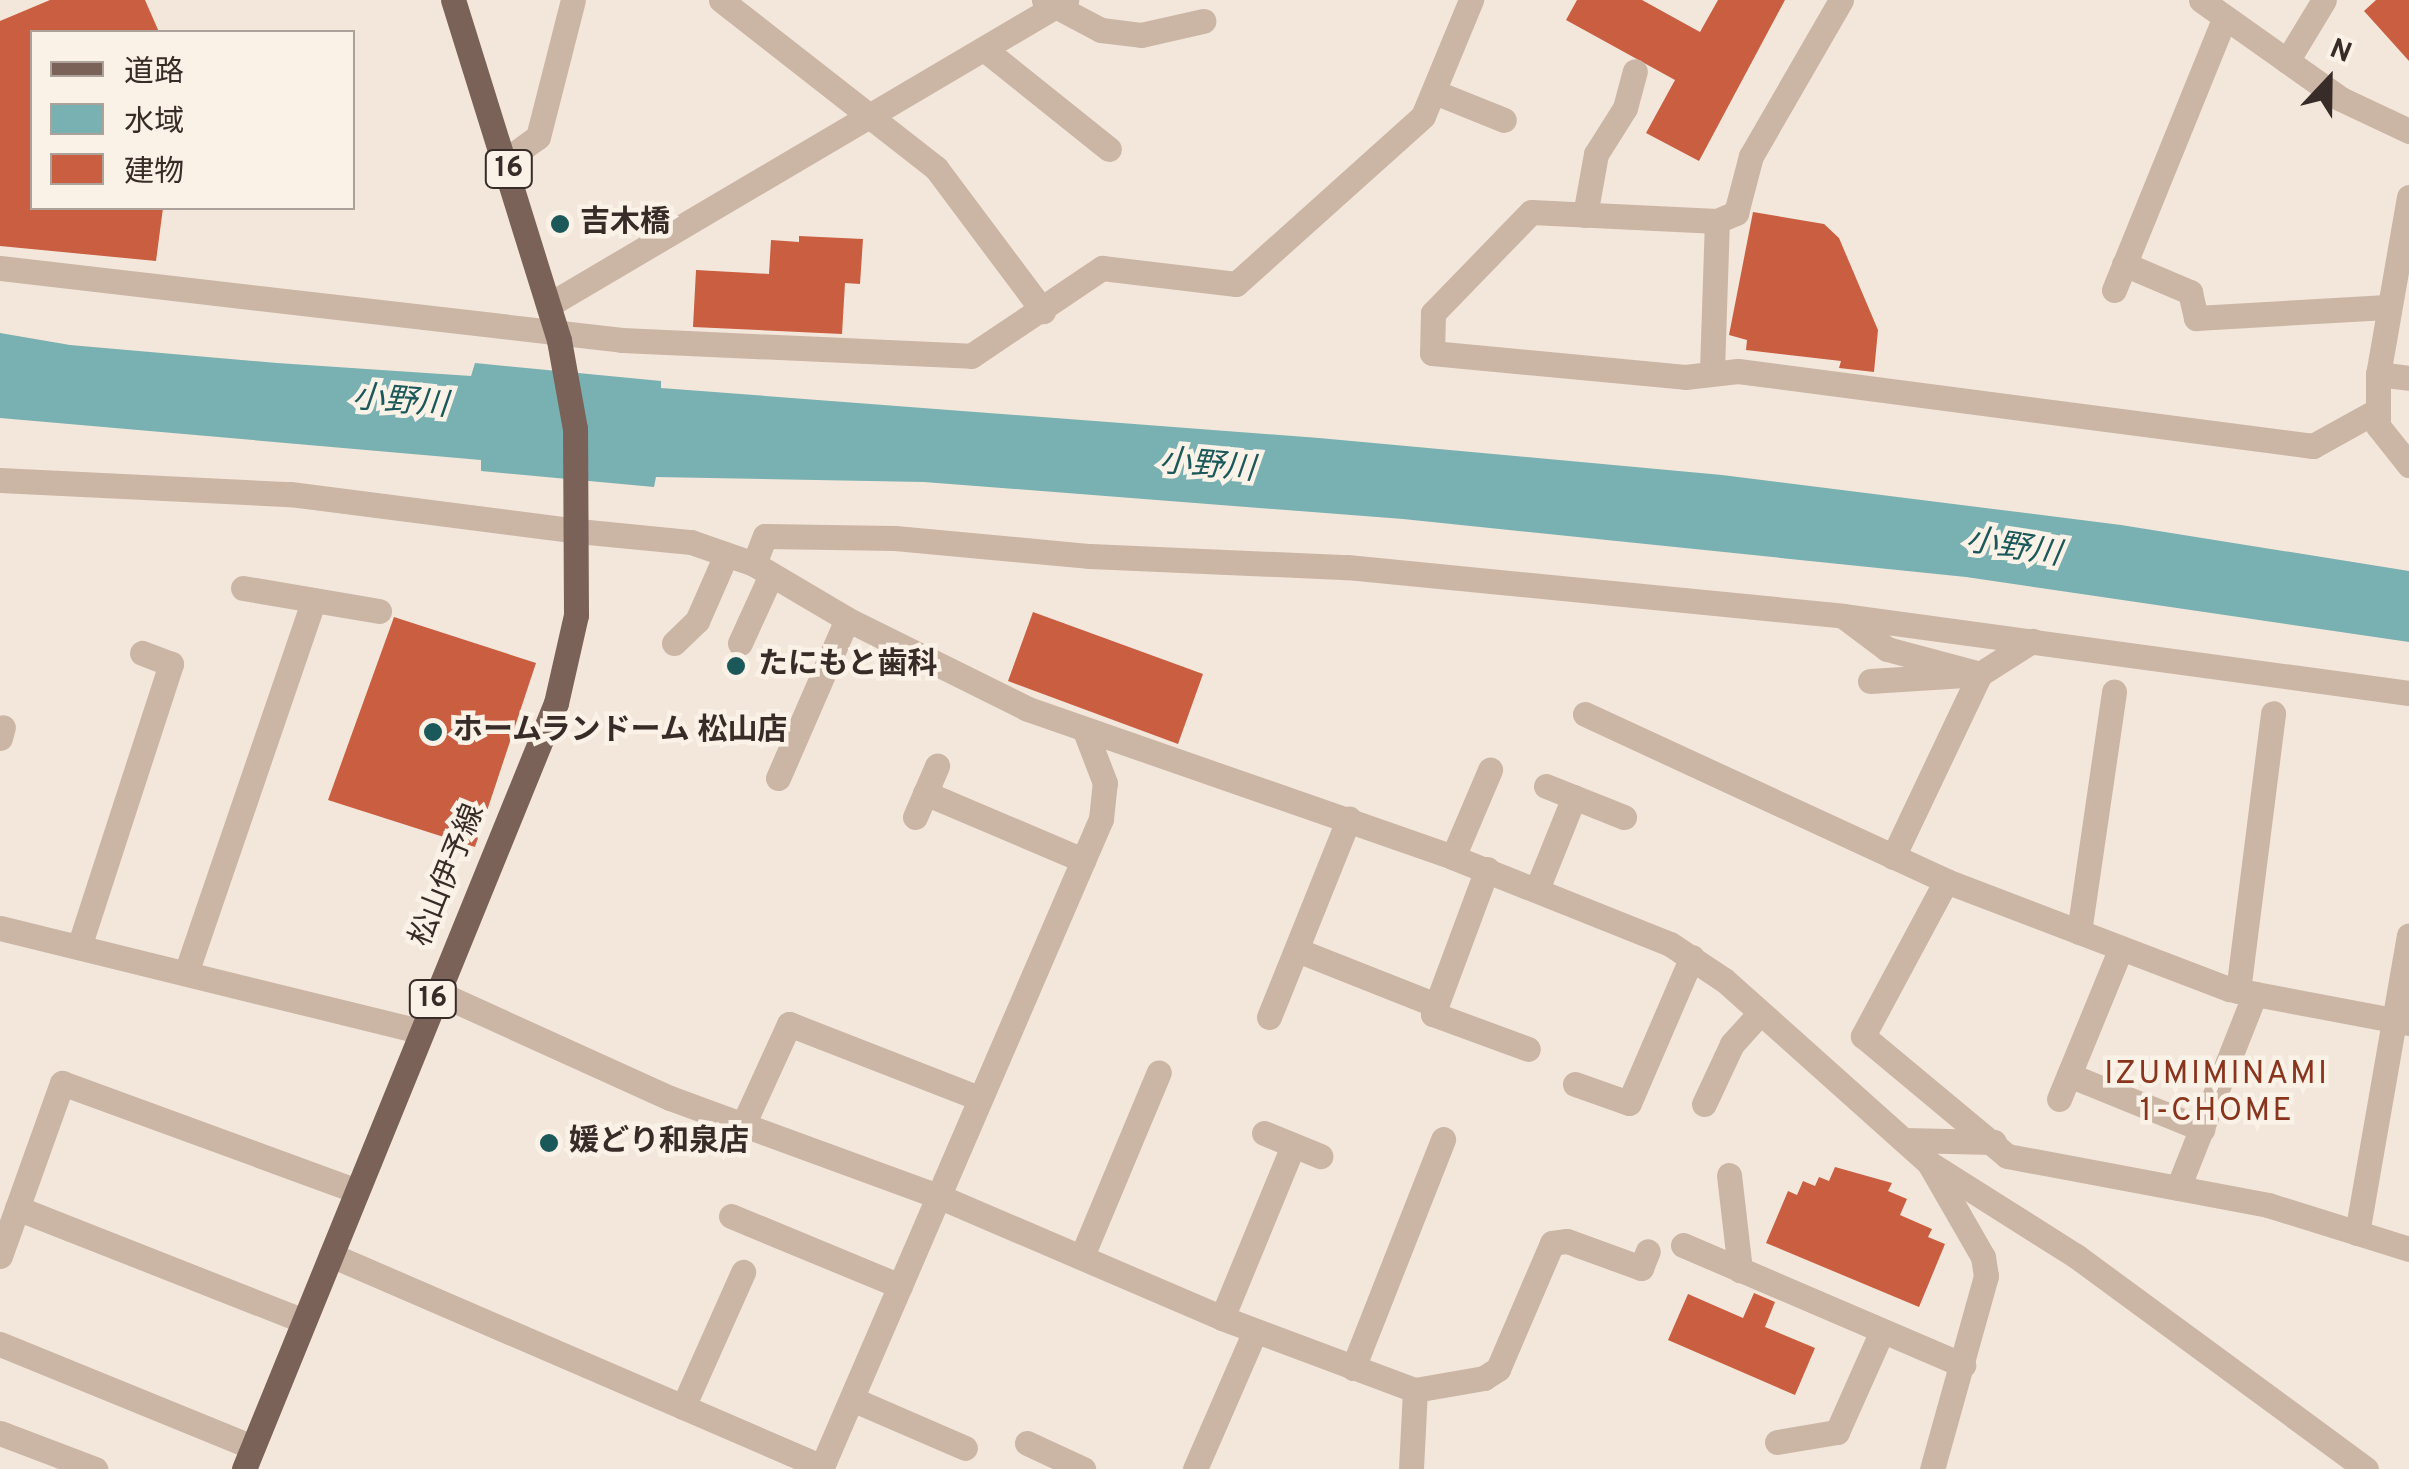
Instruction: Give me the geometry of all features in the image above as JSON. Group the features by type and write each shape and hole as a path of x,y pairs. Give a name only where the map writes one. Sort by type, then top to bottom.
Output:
{"main road":[{"name":"16","path":"453,0 552,303 575,429 578,525"},
{"name":"松山伊予線","path":"249,1458 556,703 576,615 578,525"}],"street":[{"path":"506,160 538,137 573,0"},
{"path":"721,0 872,114 936,168 1043,311"},
{"path":"0,268 558,337 972,356 1102,268 1236,284 1423,116 1437,93 1471,0"},
{"path":"1841,0 1751,156 1736,213 1717,221 1531,212 1433,313 1432,353 1684,377 1712,370 2313,446 2378,410"},
{"path":"2201,0 2340,99 2408,127"},
{"path":"2287,62 2324,0"},
{"path":"552,303 984,49 1055,3 1101,30 1141,35 1204,21"},
{"path":"2114,290 2224,19"},
{"path":"984,49 1110,150"},
{"path":"1585,215 1596,154 1624,108 1635,71"},
{"path":"1437,93 1504,120"},
{"path":"2409,197 2378,374 2378,426 2409,465"},
{"path":"1712,370 1717,221"},
{"path":"2124,264 2190,292 2196,318 2387,307"},
{"path":"2378,374 2409,378"},
{"path":"0,480 290,494 578,525 691,542 763,570 847,619 988,691 1085,730 1349,818 1537,888 1692,957 1929,1162 2076,1256 2366,1469"},
{"path":"740,643 763,570 765,536 895,538 1090,556 1347,567 1842,616 2409,692"},
{"path":"674,643 697,621 726,555"},
{"path":"243,588 379,610"},
{"path":"186,973 314,600"},
{"path":"1842,616 1887,649 1980,674"},
{"path":"778,778 847,619"},
{"path":"1870,681 1980,674 2032,640"},
{"path":"79,947 172,664 142,653"},
{"path":"1893,856 1980,674"},
{"path":"2079,932 2114,692"},
{"path":"2178,1188 2202,1129 2246,993 2273,713"},
{"path":"1584,714 1946,881 2121,948 2246,993 2403,1022"},
{"path":"331,1254 822,1468 1107,802 1085,730"},
{"path":"937,766 920,805 1083,860"},
{"path":"1454,856 1490,770"},
{"path":"1546,786 1624,816"},
{"path":"1537,888 1574,797"},
{"path":"1269,1017 1349,818"},
{"path":"120,821 146,830"},
{"path":"1487,869 1433,1014 1528,1049"},
{"path":"1946,881 1862,1036 2007,1156 2268,1205 2409,1250"},
{"path":"0,928 420,1031"},
{"path":"2357,1232 2403,1022 2409,936"},
{"path":"2121,948 2064,1087 2202,1129"},
{"path":"1297,950 1436,1006"},
{"path":"1575,1084 1630,1104 1692,957"},
{"path":"436,992 744,1125 938,1196 1222,1318 1415,1390 1484,1378 1498,1369 1552,1243 1566,1241 1641,1268 1648,1251"},
{"path":"1704,1104 1732,1044 1760,1013"},
{"path":"744,1125 789,1024 979,1098"},
{"path":"1082,1256 1159,1072"},
{"path":"0,1256 62,1083 357,1191"},
{"path":"1264,1133 1320,1156"},
{"path":"1353,1368 1443,1138"},
{"path":"1904,1140 1994,1142"},
{"path":"1222,1318 1292,1146"},
{"path":"1929,1162 1983,1257 1983,1296 1932,1469"},
{"path":"1729,1176 1740,1270"},
{"path":"17,1208 304,1321"},
{"path":"731,1216 900,1286"},
{"path":"1683,1245 1963,1365"},
{"path":"683,1407 743,1272"},
{"path":"1194,1469 1255,1331"},
{"path":"1777,1442 1837,1432 1881,1333"},
{"path":"0,1344 249,1458"},
{"path":"1411,1469 1415,1390"},
{"path":"852,1399 965,1448"},
{"path":"0,1433 94,1469"},
{"path":"1027,1443 1052,1463 1083,1469"}],"water":[{"name":"小野川","path":"0,333 70,345 277,363 471,376 475,363 661,381 661,388 1319,438 1722,475 2121,525 2409,571 2409,642 1966,577 1403,519 924,482 656,477 654,487 481,471 481,460 0,418"}],"building":[{"path":"50,0 145,0 158,30 30,30 30,210 163,210 156,261 0,246 0,21"},
{"path":"1577,0 1642,0 1700,32 1718,0 1785,0 1699,161 1646,133 1675,80 1566,20"},
{"path":"2376,0 2409,0 2409,61 2364,11"},
{"path":"1753,212 1824,224 1839,238 1878,330 1874,372 1839,368 1841,361 1746,350 1747,340 1729,335"},
{"path":"799,236 863,239 860,284 845,283 842,334 693,327 696,270 769,274 771,240 799,242"},
{"path":"1033,612 1203,674 1178,744 1008,681"},
{"name":"ホームランドーム 松山店","path":"394,617 536,663 475,847 328,800"},
{"path":"1835,1167 1892,1183 1888,1191 1907,1199 1900,1215 1932,1229 1928,1237 1945,1244 1919,1307 1766,1243 1788,1191 1797,1195 1803,1181 1815,1186 1819,1177 1829,1181"},
{"path":"1754,1293 1775,1302 1765,1327 1815,1348 1795,1395 1668,1340 1688,1294 1743,1318"}],"place":[{"name":"吉木橋","path":"560,224"},
{"name":"たにもと歯科","path":"736,666"},
{"name":"ホームランドーム 松山店","path":"433,732"},
{"name":"媛どり和泉店","path":"549,1143"}],"district":[{"name":"IZUMIMINAMI 1-CHOME","path":"2217,1094"}]}
